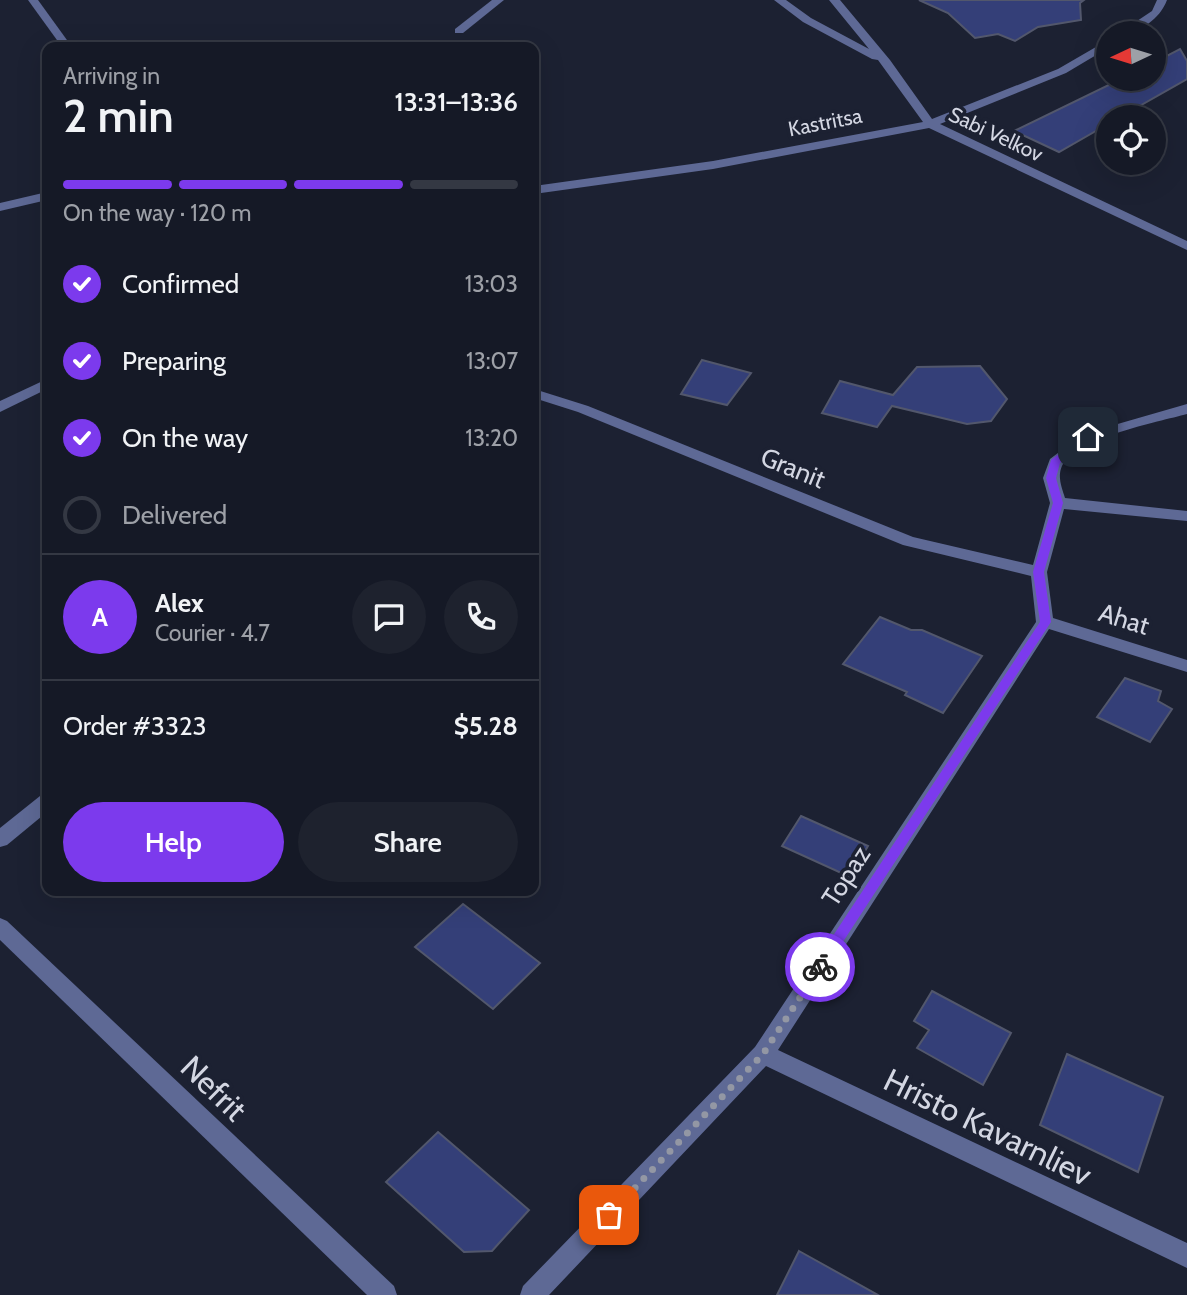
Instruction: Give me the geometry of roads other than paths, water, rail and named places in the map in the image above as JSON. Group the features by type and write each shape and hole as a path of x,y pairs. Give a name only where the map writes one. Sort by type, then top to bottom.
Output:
{"street":[{"path":"33,0 63,42"},
{"path":"459,32 499,0"},
{"path":"779,0 807,20 886,62"},
{"name":"Sabi Velkov","path":"834,0 886,62 930,124 1187,246"},
{"path":"1144,21 1157,13 1162,0"},
{"name":"Kastritsa","path":"539,189 712,165 930,124 1062,71 1096,50"},
{"path":"0,207 42,197"},
{"path":"0,407 42,386"},
{"name":"Granit","path":"539,398 583,409 909,541 1039,572"},
{"path":"1045,622 1039,572 1058,503 1051,478 1055,462 1088,437 1187,409"},
{"path":"1058,503 1187,516"},
{"name":"Ahat","path":"1045,622 1187,666"},
{"name":"Topaz","path":"532,1295 763,1054 1045,622"},
{"path":"0,839 42,804"},
{"name":"Nefrit","path":"0,927 385,1295"},
{"name":"Hristo Kavarnliev","path":"763,1054 1187,1256"}]}
